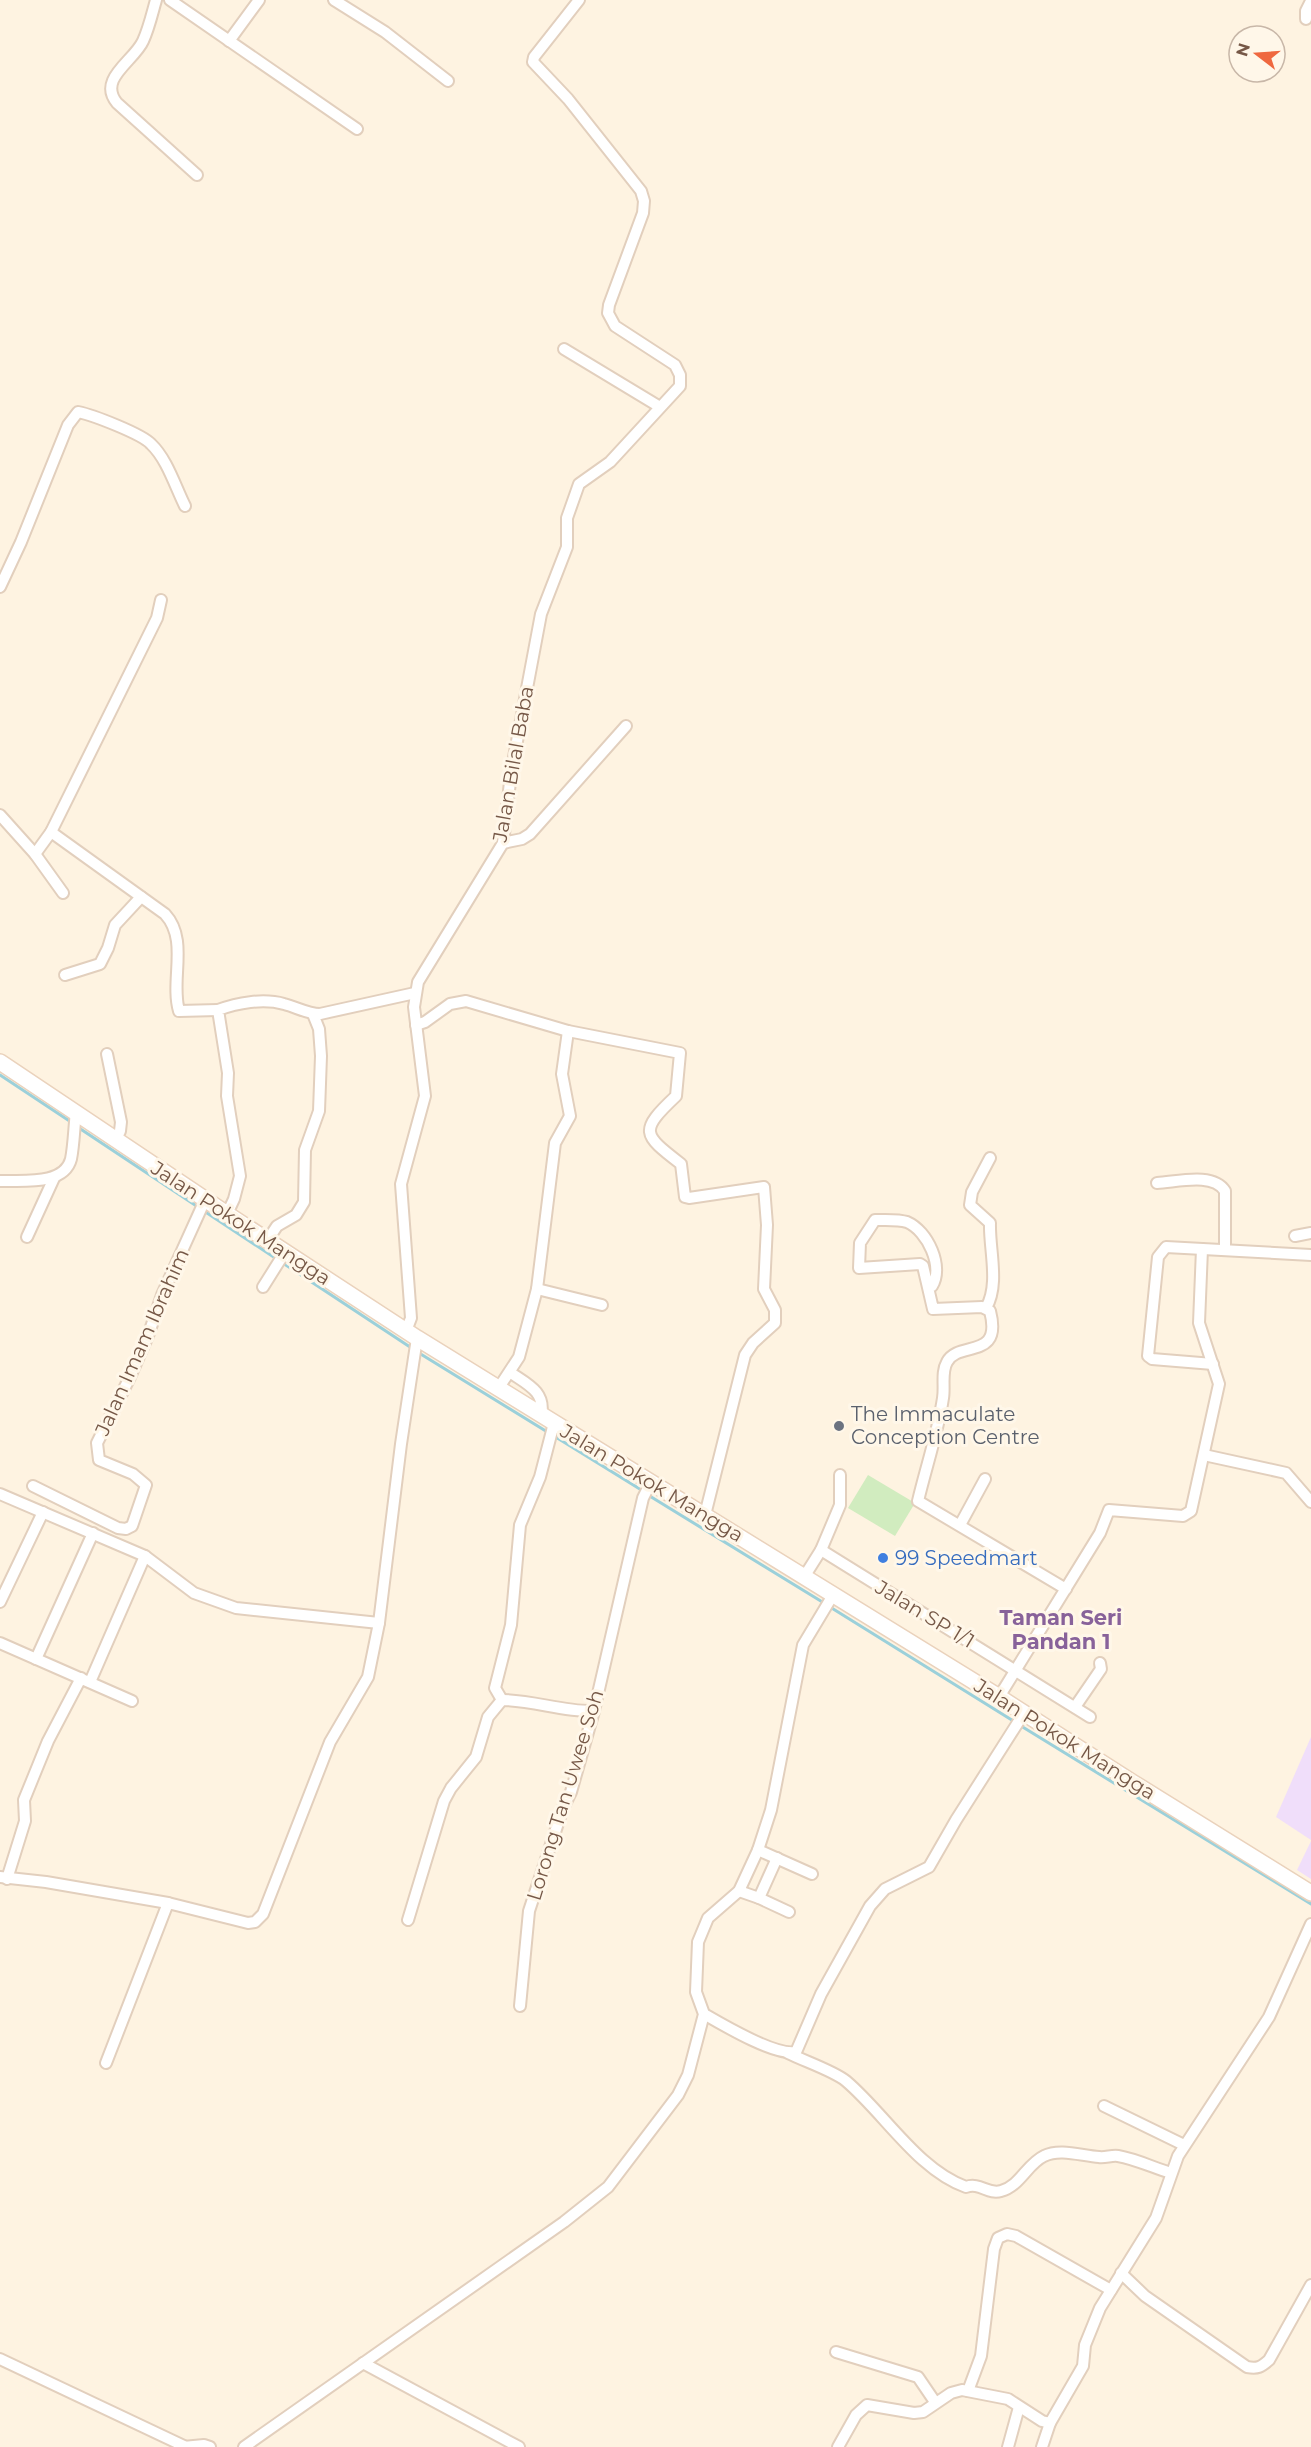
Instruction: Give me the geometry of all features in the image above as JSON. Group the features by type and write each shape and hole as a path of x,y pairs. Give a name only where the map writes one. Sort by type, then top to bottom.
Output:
{"main road":[{"name":"Jalan Pokok Mangga","path":"0,1062 116,1139 202,1206 227,1215 267,1241 281,1258 498,1389 548,1425 705,1515 804,1577 831,1598 999,1697 1020,1720 1132,1782 1311,1893"}],"street":[{"path":"156,0 143,43 111,81 111,93 117,103 197,175"},
{"path":"170,0 357,129"},
{"path":"229,41 259,0"},
{"path":"334,0 385,32 448,81"},
{"name":"Jalan Bilal Baba","path":"4,1878 46,1882 168,1903 248,1923 255,1922 262,1914 330,1742 368,1677 379,1623 401,1444 414,1361 401,1184 425,1096 416,1025 415,993 423,971 503,843 511,773 541,614 567,547 567,518 579,484 610,462 680,386 680,375 675,365 615,326 608,314 609,305 639,226 644,201 640,191 594,130 533,62 534,57 579,0"},
{"path":"1306,19 1306,11 1311,1"},
{"path":"564,349 660,407"},
{"path":"0,587 21,542 68,425 78,412 90,414 150,442 158,452 185,506"},
{"path":"35,854 51,832 157,618 161,600"},
{"path":"503,843 522,839 530,834 626,726"},
{"path":"0,815 35,854 63,893"},
{"path":"51,832 165,914 175,928 179,1011 218,1010 231,1005 272,1001 313,1014 332,1013 415,993"},
{"path":"65,975 100,964 115,925 141,897"},
{"path":"416,1025 425,1022 450,1004 466,1002 568,1031 680,1053 676,1096 654,1118 650,1136 655,1144 681,1164 685,1197 764,1187 767,1225 764,1289 775,1310 775,1323 753,1342 745,1355 705,1515"},
{"path":"218,1010 228,1073 227,1096 240,1176 227,1215"},
{"path":"267,1241 277,1226 296,1215 304,1202 305,1150 319,1111 321,1056 319,1029 313,1014"},
{"path":"498,1389 511,1373 519,1357 537,1289 555,1143 570,1116 562,1074 568,1031"},
{"path":"107,1054 122,1122 116,1139"},
{"path":"0,1181 54,1178 67,1170 71,1159 76,1114"},
{"path":"986,1308 991,1299 992,1276 988,1238 990,1223 970,1205 972,1192 990,1158"},
{"path":"27,1238 54,1178"},
{"path":"1157,1183 1206,1180 1221,1185 1225,1191 1225,1249"},
{"name":"Jalan Imam Ibrahim","path":"33,1486 118,1528 126,1529 132,1526 146,1485 133,1474 99,1460 97,1443 130,1377 148,1336 162,1295 202,1206"},
{"path":"928,1287 932,1286 936,1278 936,1266 927,1240 906,1221 874,1220 860,1243 859,1268 920,1264 923,1266 933,1309 986,1308 990,1311 992,1320 989,1339 979,1348 955,1354 948,1359 945,1367 943,1398 918,1501 1066,1588"},
{"path":"1295,1236 1311,1233"},
{"path":"1213,1364 1152,1359 1147,1351 1158,1257 1166,1247 1311,1255"},
{"path":"999,1697 1100,1533 1109,1510 1187,1515 1191,1511 1219,1384 1199,1323 1202,1249"},
{"path":"263,1287 281,1258"},
{"path":"537,1289 602,1305"},
{"path":"502,1700 495,1688 511,1624 520,1526 540,1478 548,1425 541,1397 532,1387 511,1373"},
{"path":"1204,1455 1286,1473 1311,1502"},
{"path":"804,1577 821,1550 840,1505 840,1475"},
{"path":"960,1525 985,1479"},
{"name":"Lorong Tan Uwee Soh","path":"520,2006 529,1911 563,1808 571,1792 594,1711 643,1498 650,1485"},
{"path":"0,1494 145,1556 194,1593 236,1608 379,1623"},
{"path":"0,1602 43,1512"},
{"path":"36,1659 93,1533"},
{"name":"Jalan SP 1/1","path":"821,1550 1090,1717"},
{"path":"4,1878 25,1821 24,1800 48,1741 85,1680 145,1556"},
{"path":"243,2447 564,2222 608,2187 678,2094 688,2075 704,2014 696,1992 698,1942 708,1918 739,1891 758,1850 771,1810 803,1645 831,1598"},
{"path":"0,1643 132,1701"},
{"path":"1076,1707 1101,1669 1100,1663"},
{"path":"502,1700 514,1700 576,1712 594,1711"},
{"path":"408,1920 444,1802 451,1788 476,1757 488,1717 502,1700"},
{"path":"788,2053 796,2052 821,1994 876,1897 929,1867 1020,1720"},
{"path":"758,1850 812,1874"},
{"path":"759,1898 777,1858"},
{"path":"739,1891 789,1912"},
{"path":"106,2063 168,1903"},
{"path":"1042,2447 1050,2423 1083,2366 1085,2345 1100,2308 1156,2218 1171,2173 1184,2145 1269,2017 1311,1924"},
{"path":"704,2014 734,2031 845,2080 931,2166 947,2180 966,2187 974,2184 995,2192 1003,2191 1045,2155 1078,2153 1100,2158 1116,2156 1171,2173"},
{"path":"1104,2106 1184,2145"},
{"path":"968,2391 981,2356 994,2249 998,2238 1007,2234 1016,2235 1111,2290"},
{"path":"1121,2273 1145,2296 1247,2367 1254,2368 1262,2367 1269,2360 1311,2285"},
{"path":"836,2352 918,2377 935,2402"},
{"path":"0,2359 183,2446 210,2447"},
{"path":"363,2363 519,2447"},
{"path":"838,2447 856,2415 867,2405 914,2413 923,2412 951,2393 968,2391 1008,2399 1042,2421 1050,2423"},
{"path":"1008,2447 1019,2407"}],"shaded area":[{"path":"1311,1737 1311,1840 1276,1817"},
{"path":"1311,1841 1311,1879 1297,1870"}],"green space":[{"path":"868,1475 915,1503 895,1536 848,1508"}],"waterway":[{"path":"0,1075 71,1122"},
{"path":"76,1126 198,1207"},
{"path":"204,1211 413,1349"},
{"path":"419,1353 549,1433"},
{"path":"554,1436 643,1491"},
{"path":"648,1495 824,1603"},
{"path":"830,1607 1015,1722"},
{"path":"1021,1726 1311,1904"}],"place":[{"name":"The Immaculate Conception Centre","path":"839,1426"},
{"name":"99 Speedmart","path":"883,1558"}],"district":[{"name":"Taman Seri Pandan 1","path":"1061,1629"}]}
